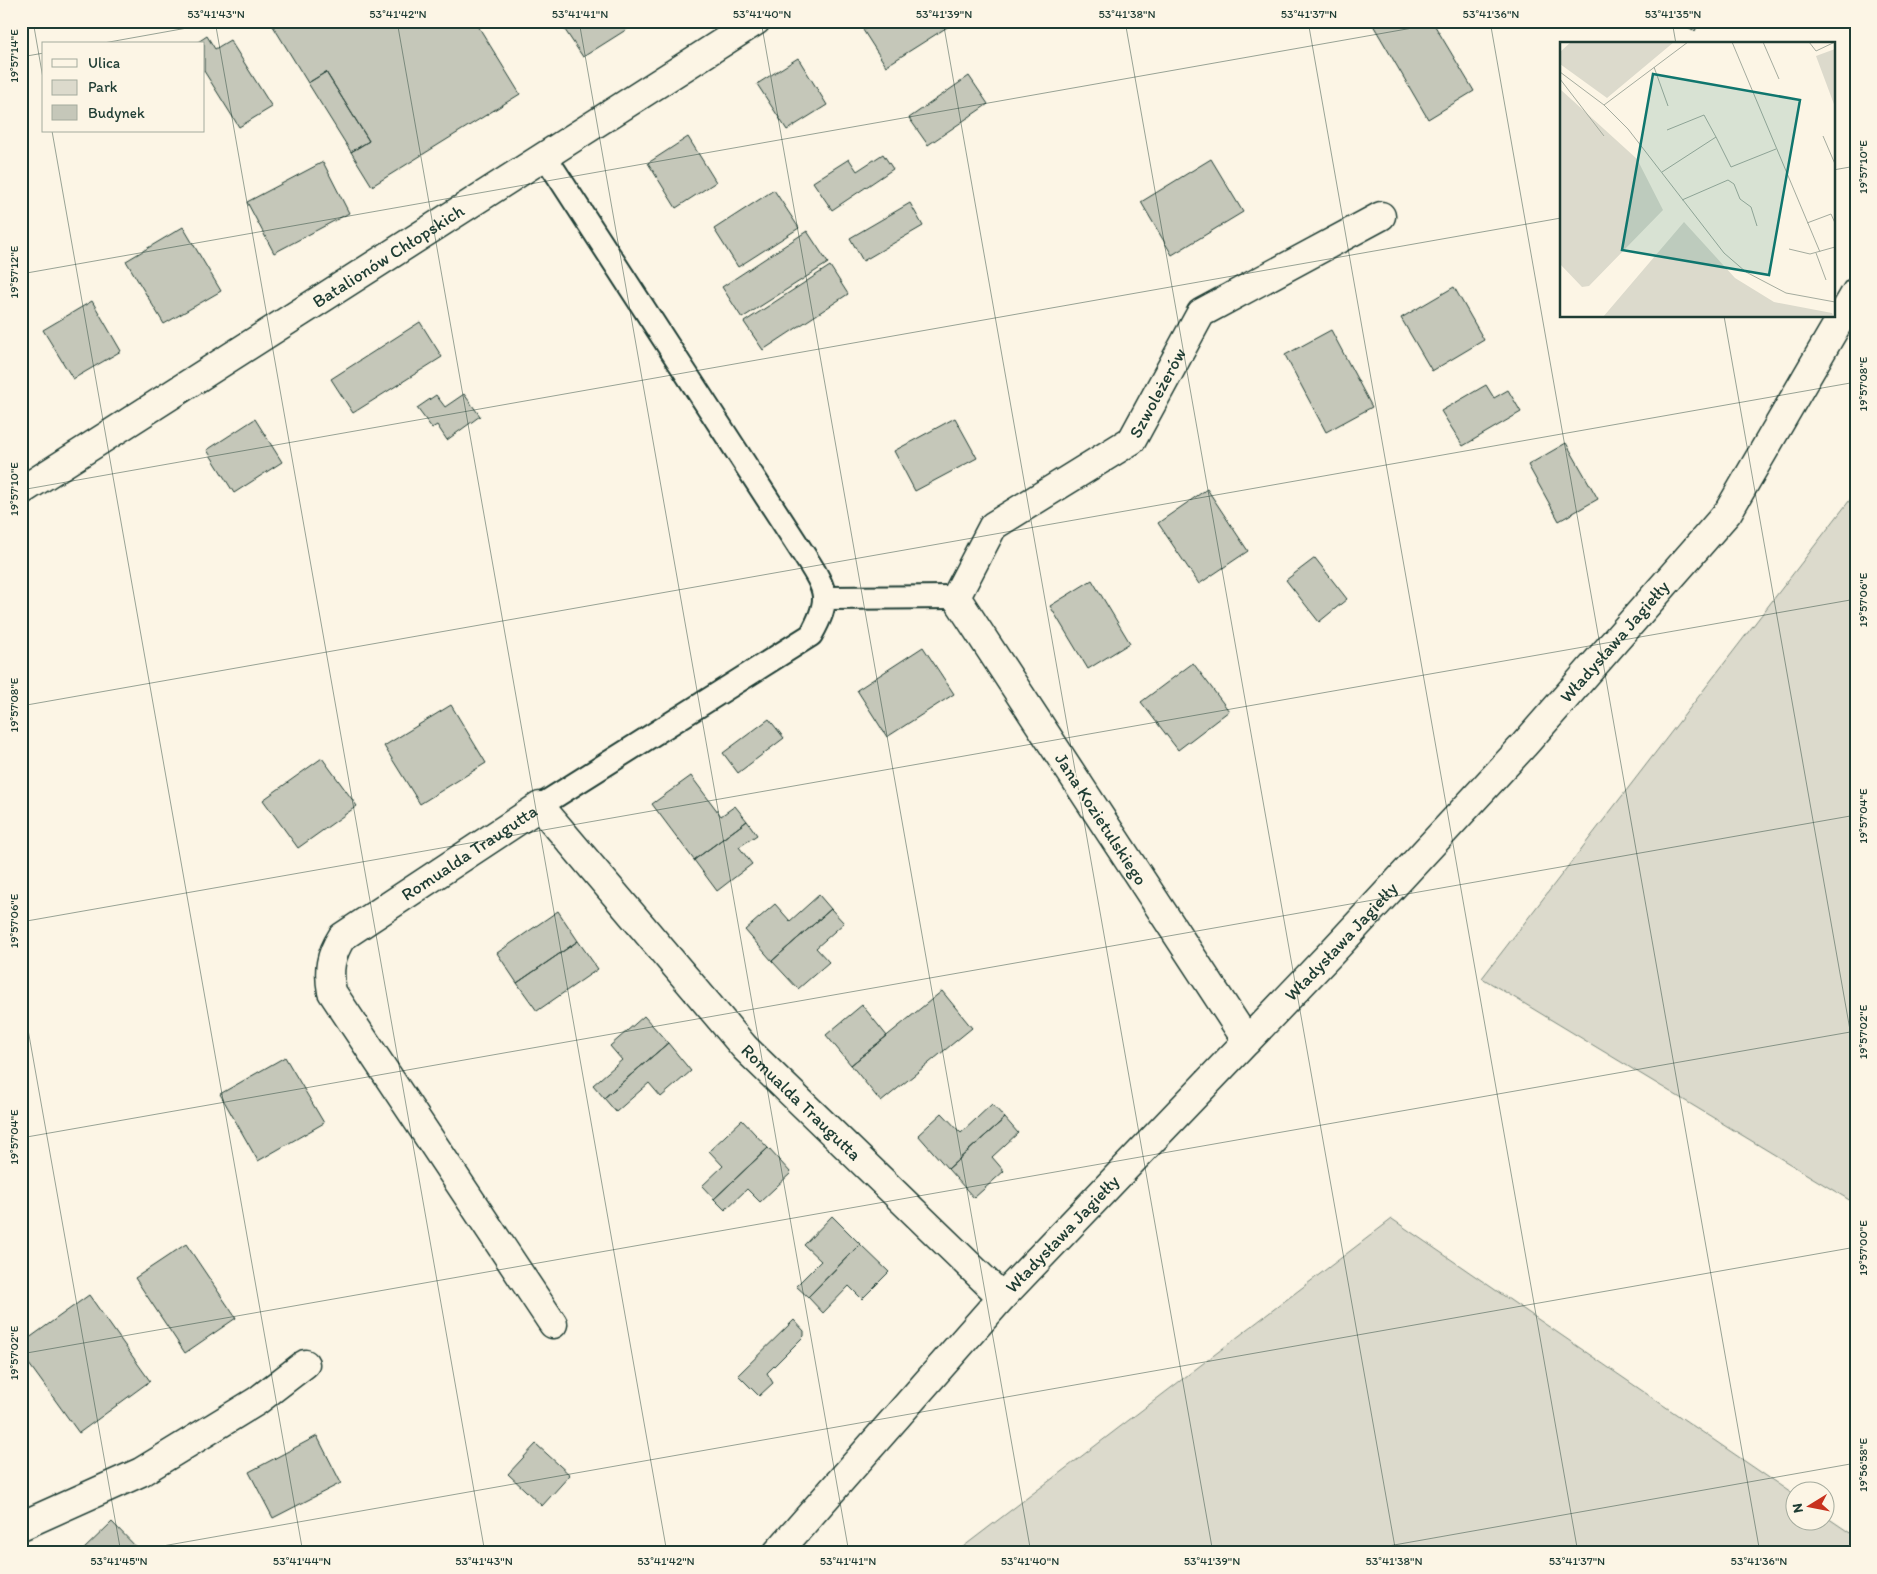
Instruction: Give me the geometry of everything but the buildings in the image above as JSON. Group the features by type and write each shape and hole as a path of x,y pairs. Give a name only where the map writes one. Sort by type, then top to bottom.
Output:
{"street":[{"name":"Batalionów Chłopskich","path":"21,491 756,21"},
{"name":"Szwoleżerów","path":"956,597 993,526 1132,440 1201,313 1381,216"},
{"name":"Władysława Jagiełły","path":"777,1553 1002,1297 1248,1041 1524,745 1728,512 1856,292"},
{"name":"Jana Kozietulskiego","path":"956,597 1248,1041"},
{"name":"Romualda Traugutta","path":"553,1324 332,992 328,972 332,952 342,937 540,806 744,1048 1002,1297"},
{"path":"21,1526 141,1472 257,1401 305,1364"}],"lane":[{"path":"540,806 811,634 820,618 825,598 823,584 545,156"},
{"path":"825,598 956,597"}],"green space":[{"path":"1856,492 1856,1204 1482,978"},
{"path":"1392,1219 1784,1488 1784,1532 1834,1532 1834,1522 1856,1537 1856,1553 955,1553"}]}
